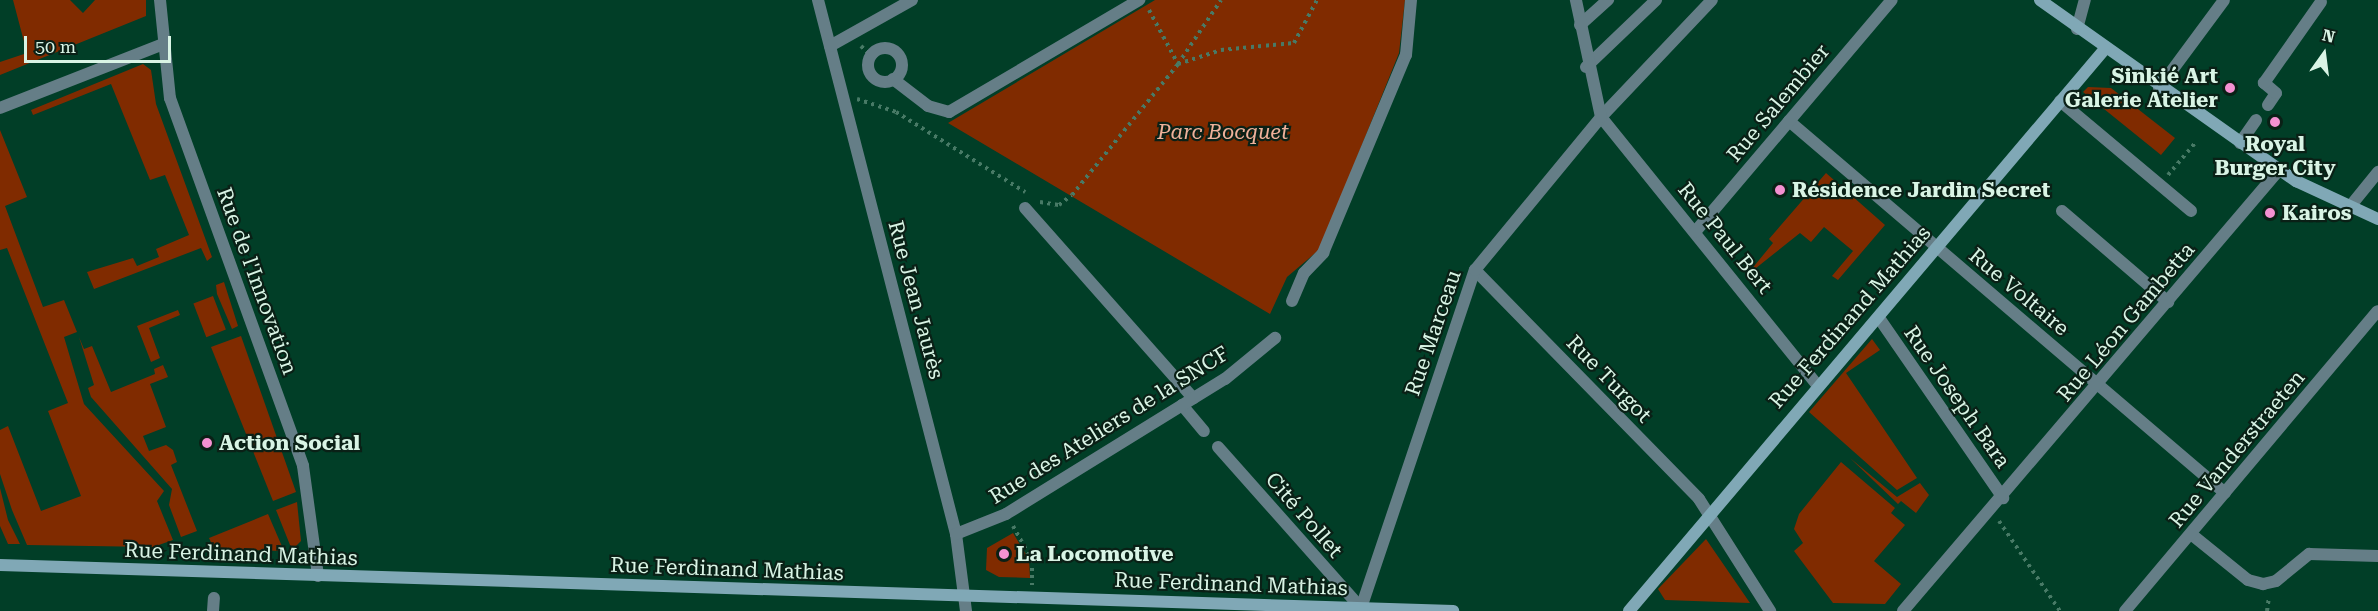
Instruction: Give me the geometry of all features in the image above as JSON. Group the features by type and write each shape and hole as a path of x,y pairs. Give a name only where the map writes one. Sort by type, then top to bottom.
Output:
{"street":[{"name":"Rue de l'Innovation","path":"160,0 161,45 174,110 303,466 318,576"},
{"name":"Rue Jean Jaurès","path":"818,0 956,534 966,596 966,611"},
{"path":"830,46 912,0"},
{"path":"893,79 928,106 949,112 1139,0"},
{"path":"1292,301 1304,273 1323,253 1406,55 1411,0"},
{"path":"1576,0 1587,67 1601,117"},
{"path":"1580,25 1608,0"},
{"path":"1587,67 1656,0"},
{"name":"Rue Marceau","path":"1361,608 1476,270 1601,117 1713,0"},
{"name":"Rue Salembier","path":"1695,232 1892,0"},
{"path":"2040,0 2104,50 2279,170 2348,209 2378,219"},
{"path":"2077,29 2085,0"},
{"path":"2159,88 2224,0"},
{"path":"2268,105 2276,93 2265,83 2321,2"},
{"path":"0,108 161,45"},
{"name":"Rue Ferdinand Mathias","path":"1629,611 1711,519 1817,385 1879,318 1936,247 2104,50"},
{"path":"2060,101 2191,211"},
{"name":"Rue Paul Bert","path":"1601,117 1817,385"},
{"path":"2240,143 2256,120"},
{"name":"Rue Voltaire","path":"1789,121 2225,493"},
{"name":"Rue Léon Gambetta","path":"2003,498 2279,170"},
{"path":"2348,209 2378,172"},
{"path":"1025,208 1187,402 1204,431"},
{"path":"2062,211 2169,302"},
{"name":"Rue Turgot","path":"1476,270 1699,499 1770,611"},
{"name":"Rue Vanderstraeten","path":"2125,611 2378,311"},
{"name":"Rue Joseph Bara","path":"1879,318 2003,498"},
{"name":"Rue des Ateliers de la SNCF","path":"956,534 1006,514 1187,402 1275,338"},
{"name":"Cité Pollet","path":"1218,447 1361,608"},
{"path":"1903,611 1989,505 2003,498"},
{"path":"2191,534 2248,580 2263,584 2276,581 2309,554 2378,556"},
{"name":"Rue Ferdinand Mathias","path":"0,565 1453,611"},
{"path":"213,611 214,598"}],"path":[{"path":"1144,0 1178,64"},
{"path":"844,102 869,100 896,112 1026,193 1059,205 1072,195 1178,64 1221,0"},
{"path":"1178,64 1221,50 1294,43 1317,0"},
{"path":"2160,185 2194,143"},
{"path":"1025,208 1026,193"},
{"path":"1989,505 2060,611"},
{"path":"1006,514 1032,560 1031,598"}],"green space":[{"path":"13,0 70,0 83,13 95,0 146,0 146,16 0,75 0,62 27,53"},
{"name":"Parc Bocquet","path":"1155,0 1405,0 1399,53 1320,249 1287,277 1270,314 948,123"},
{"path":"143,64 151,70 156,104 212,257 207,261 201,248 94,289 87,272 133,258 137,266 159,257 156,249 189,235 165,175 150,180 111,84 33,115 31,110"},
{"path":"2088,87 2111,88 2175,138 2161,155 2083,92"},
{"path":"0,130 27,197 5,206 43,307 64,300 77,332 64,337 84,404 164,491 157,501 173,540 153,547 27,545 12,510 0,474 0,430 8,426 41,511 81,496 48,411 68,403 7,248 0,250"},
{"path":"1826,173 1885,225 1838,280 1832,276 1853,251 1824,227 1811,242 1800,233 1746,276 1773,243 1769,239"},
{"path":"224,282 238,326 232,329 217,294 216,285"},
{"path":"213,296 226,330 206,337 193,304"},
{"path":"178,310 180,315 149,328 160,358 151,362 137,326"},
{"path":"241,336 296,492 273,501 211,347"},
{"path":"79,337 84,349 92,346 111,392 155,374 154,369 163,365 168,377 150,384 166,427 143,436 149,451 166,445 173,450 177,462 171,465 197,531 181,537 169,505 172,489 91,397 88,388 94,385"},
{"path":"1872,339 1880,350 1846,373 1917,478 1897,490 1809,412"},
{"path":"1850,458 1897,497 1920,483 1929,495 1916,513 1901,501 1898,504"},
{"path":"1841,462 1895,508 1891,513 1905,525 1874,561 1901,584 1885,604 1833,603 1794,551 1803,543 1794,529 1799,514"},
{"path":"0,488 8,520 20,544 8,544 0,526"},
{"path":"297,502 301,541 292,550 276,510"},
{"path":"268,514 284,551 214,549 209,538"},
{"path":"1013,533 1029,559 1030,578 999,577 986,570 987,548"},
{"path":"1706,539 1750,603 1665,600 1658,589"}],"place":[{"name":"Sinkié Art Galerie Atelier","path":"2230,88"},
{"name":"Royal Burger City","path":"2275,122"},
{"name":"Résidence Jardin Secret","path":"1780,190"},
{"name":"Kairos","path":"2270,213"},
{"name":"Action Social","path":"207,443"},
{"name":"La Locomotive","path":"1004,554"}]}
